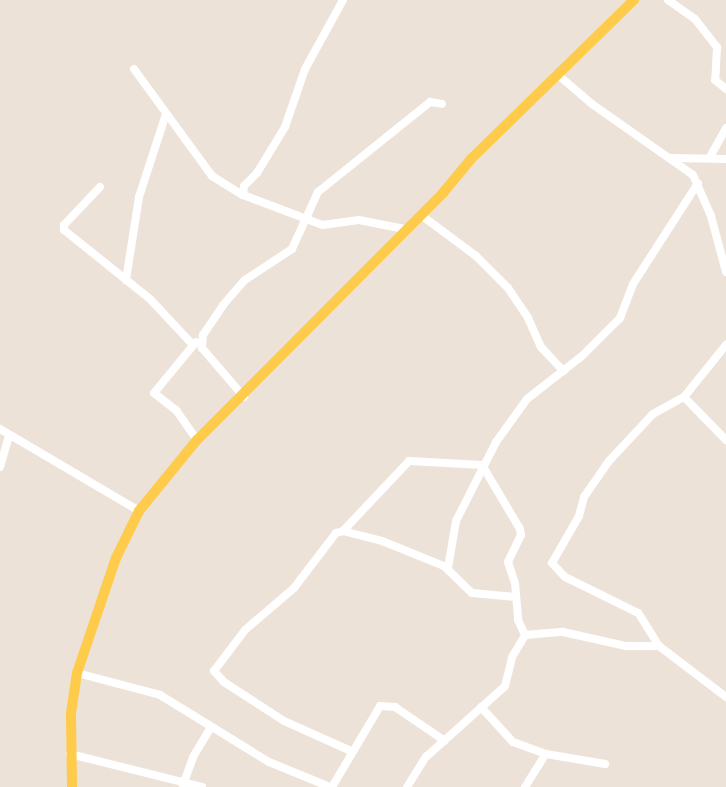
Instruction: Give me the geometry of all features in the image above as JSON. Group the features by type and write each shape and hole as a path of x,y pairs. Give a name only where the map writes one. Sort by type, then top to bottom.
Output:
{"main road":[{"path":"72,787 70,754 77,673 112,567 139,511 197,440 244,397 404,229 421,215 471,159 634,0"}],"street":[{"path":"243,195 244,186 257,173 285,127 305,69 343,0"},
{"path":"668,0 695,19 717,47 715,80 726,89"},
{"path":"134,69 212,176 243,195 323,225 359,220 404,229"},
{"path":"557,74 592,104 671,158 698,183 726,272"},
{"path":"197,440 176,410 154,393 203,336 242,282 292,249 301,237 304,219 318,192 430,102 442,104"},
{"path":"126,280 139,198 166,114"},
{"path":"710,157 726,128"},
{"path":"671,158 726,159"},
{"path":"447,568 456,521 482,465 527,399 563,371 620,318 633,284 698,183"},
{"path":"100,187 64,225 64,230 150,299 193,345"},
{"path":"421,215 476,256 508,288 528,318 541,347 563,371"},
{"path":"203,336 202,348 210,362 244,397"},
{"path":"726,345 684,397 653,414 609,461 584,497 579,516 552,563 565,578 639,613 659,646 726,697"},
{"path":"684,397 726,440"},
{"path":"0,429 139,511"},
{"path":"0,467 9,435"},
{"path":"343,531 409,460 482,465"},
{"path":"418,787 407,785 426,757 505,686 512,657 525,634 508,562 521,535 520,529 482,465"},
{"path":"351,751 284,721 224,682 214,671 245,630 294,588 336,533 343,531 382,541 447,568 472,593 516,597"},
{"path":"525,634 563,632 626,646 659,646"},
{"path":"77,673 160,695 283,770 331,787 380,706 386,704 445,741"},
{"path":"481,707 513,741 546,754 605,764"},
{"path":"183,784 211,727"},
{"path":"70,754 202,787"},
{"path":"525,787 546,754"}]}
